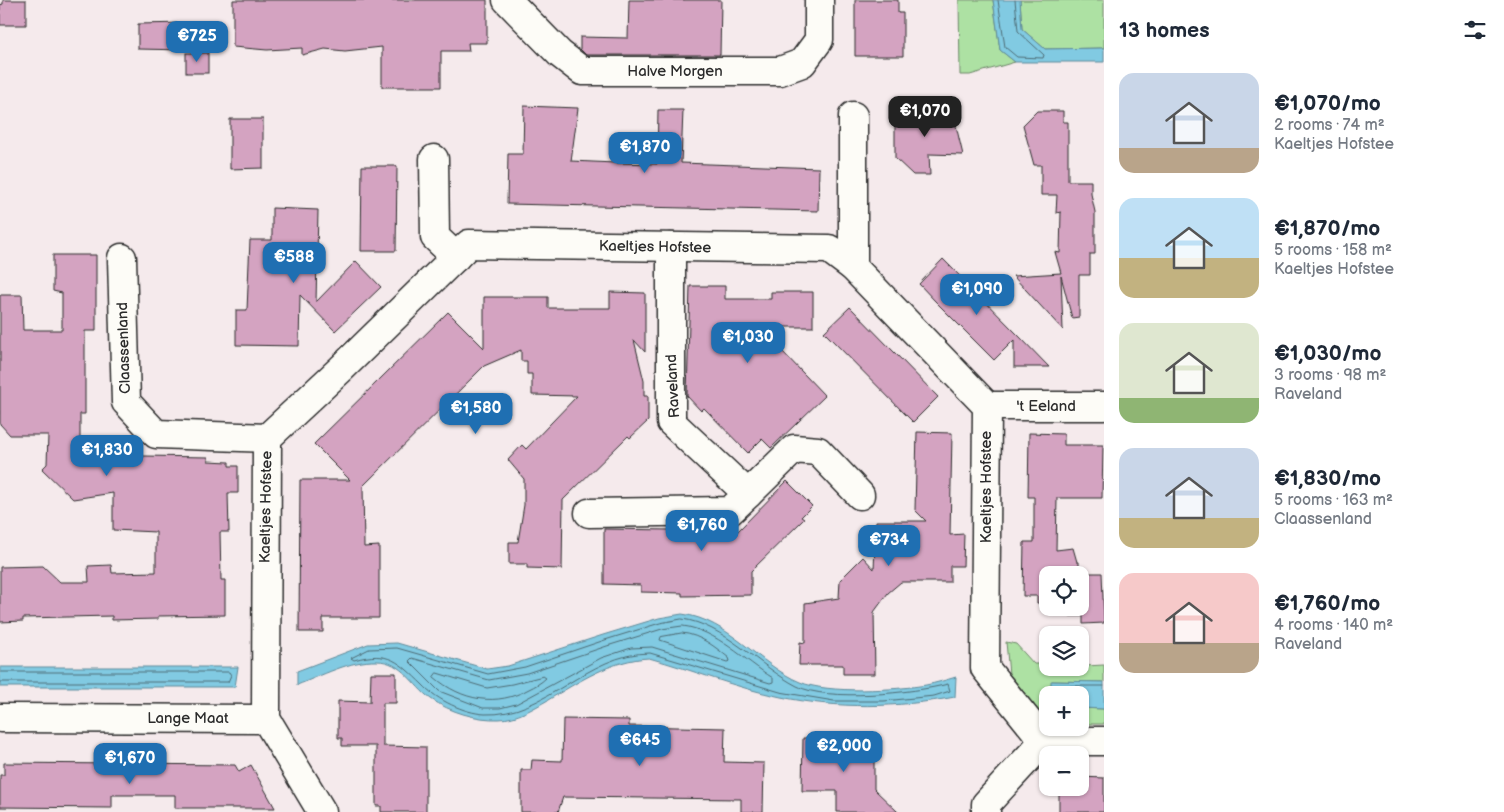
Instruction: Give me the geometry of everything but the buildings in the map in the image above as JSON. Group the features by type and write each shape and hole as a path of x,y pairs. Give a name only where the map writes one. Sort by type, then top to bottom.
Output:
{"street":[{"name":"Halve Morgen","path":"507,0 560,54 582,71 780,71 802,63 819,40 819,0"},
{"path":"853,116 853,267"},
{"path":"434,159 435,238 456,257"},
{"name":"Kaeltjes Hofstee","path":"266,718 267,438 469,244 829,248 853,267 987,406 985,668 1044,741"},
{"name":"Raveland","path":"671,247 671,422 748,494"},
{"name":"Claassenland","path":"122,258 126,402 156,434 267,438"},
{"name":"'t Eeland","path":"987,406 1104,406"},
{"path":"590,513 730,511 794,449 818,451 860,495"},
{"name":"Lange Maat","path":"0,718 266,718"},
{"path":"266,718 322,812"},
{"path":"986,812 986,804 1044,741 1104,741"}],"green space":[{"path":"959,0 993,0 1000,50 1015,62 970,75 960,75"},
{"path":"1020,0 1104,0 1104,48 1045,49 1022,29"},
{"path":"1006,642 1016,644 1034,664 1039,664 1039,676 1089,676 1089,666 1104,665 1104,682 1052,681 1052,686 1039,686 1039,711 1009,674"},
{"path":"1089,708 1104,709 1104,724 1089,724"}],"water":[{"path":"993,0 1020,0 1022,29 1045,49 1104,48 1104,62 1015,62 1000,50"},
{"path":"682,614 699,618 714,625 785,674 812,686 844,690 898,688 926,685 956,677 955,697 889,705 824,704 748,689 649,658 609,667 584,679 531,710 506,719 473,717 447,708 431,699 407,675 386,662 367,661 356,663 297,685 297,671 368,644 397,643 487,669 508,666 659,618"},
{"path":"0,667 238,667 235,687 0,687"},
{"path":"1051,681 1104,682 1104,709 1089,708 1089,686 1051,686"}]}
